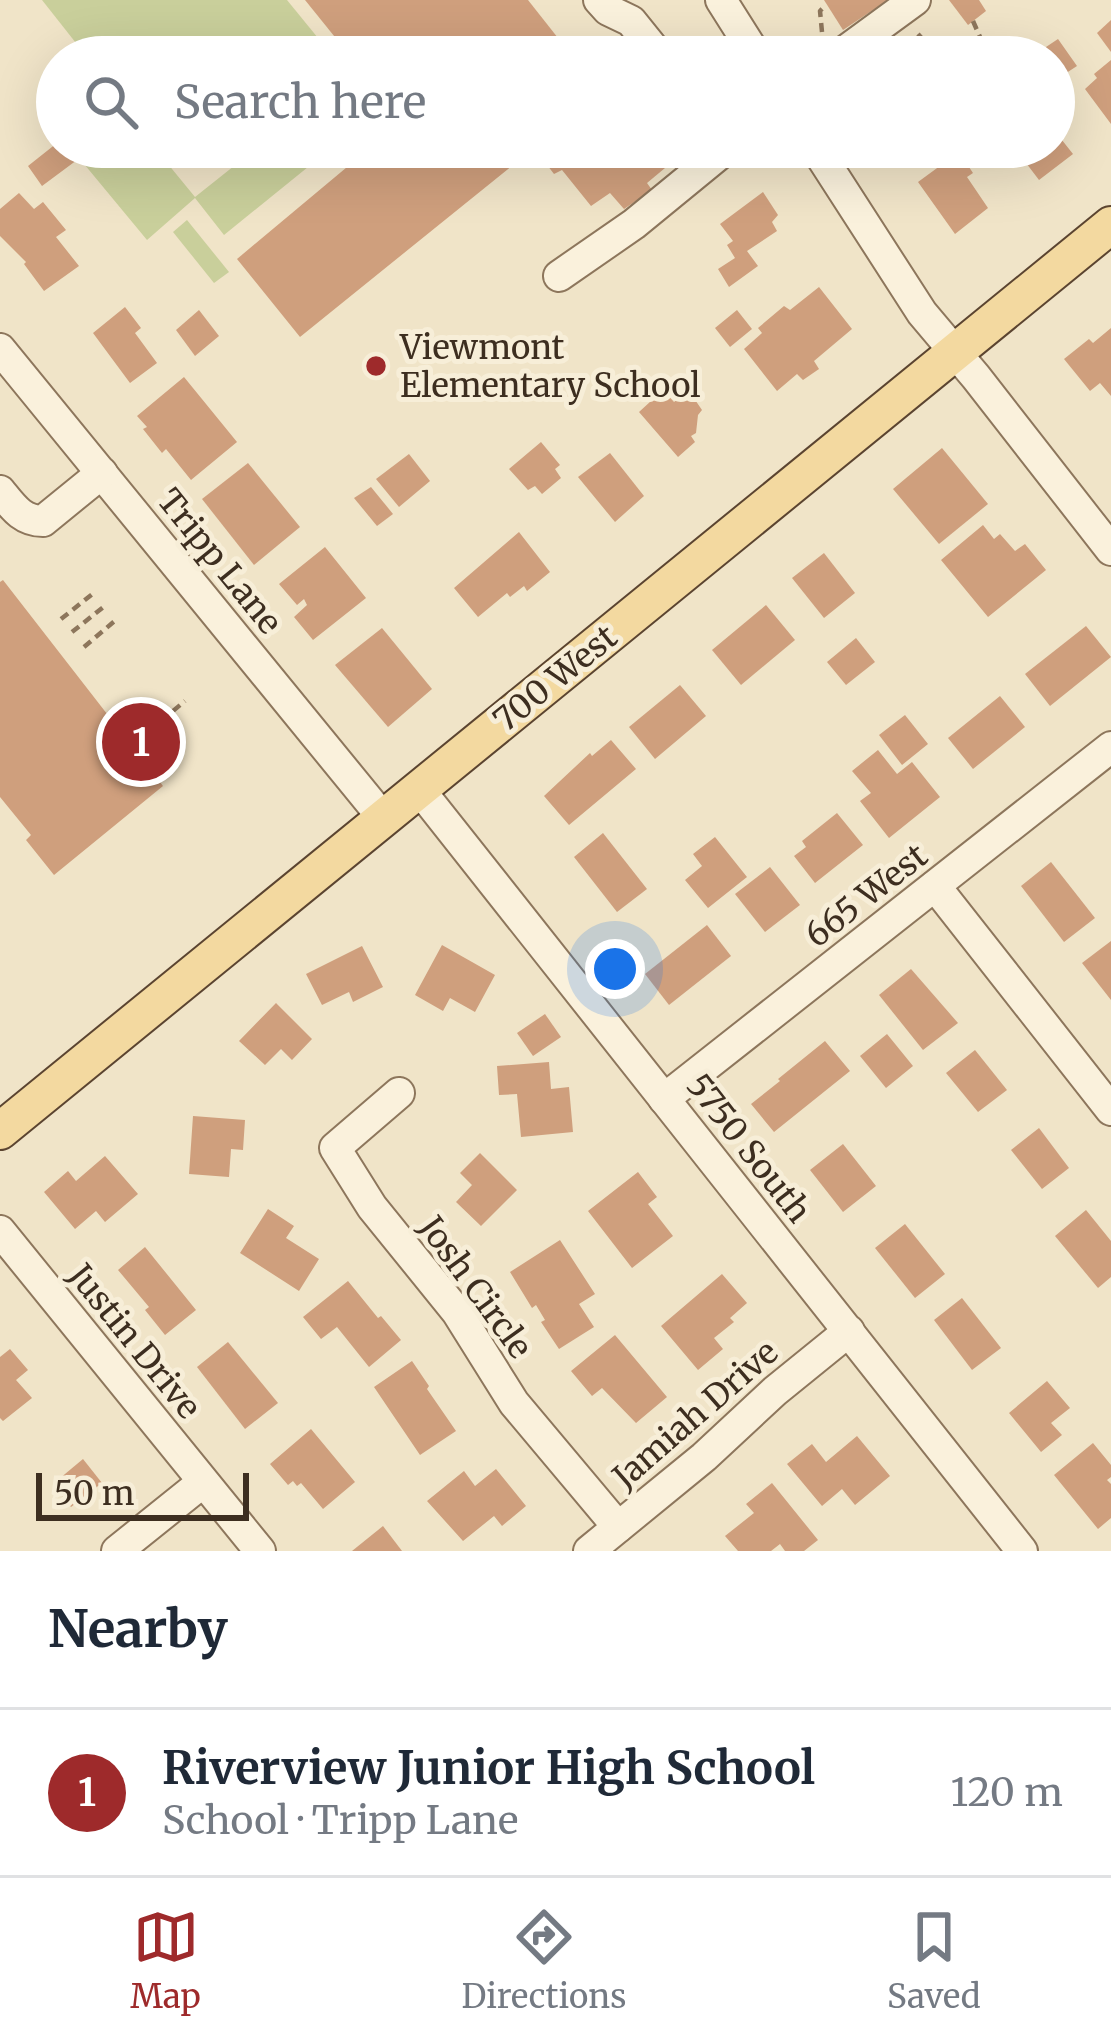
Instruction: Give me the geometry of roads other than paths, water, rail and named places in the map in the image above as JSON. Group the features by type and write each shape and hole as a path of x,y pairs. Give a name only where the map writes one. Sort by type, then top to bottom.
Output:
{"main road":[{"name":"700 West","path":"0,1131 1111,226"}],"street":[{"path":"599,0 608,10 631,11"},
{"path":"721,0 744,36"},
{"path":"866,36 915,0"},
{"path":"559,276 702,168"},
{"path":"829,168 922,313 1111,550"},
{"name":"Tripp Lane","path":"0,349 384,819"},
{"path":"0,491 25,518 43,521 102,473"},
{"name":"665 West","path":"664,1099 1111,747"},
{"name":"5750 South","path":"419,790 1022,1551"},
{"path":"935,886 1111,1110"},
{"name":"Josh Circle","path":"399,1093 335,1148 372,1207 476,1340 514,1403 618,1528"},
{"name":"Justin Drive","path":"0,1232 260,1551"},
{"name":"Jamiah Drive","path":"589,1551 849,1331"},
{"path":"117,1551 202,1482"}],"place":[{"name":"Viewmont Elementary School","path":"376,366"},
{"name":"Riverview Junior High School","path":"141,742"}]}
